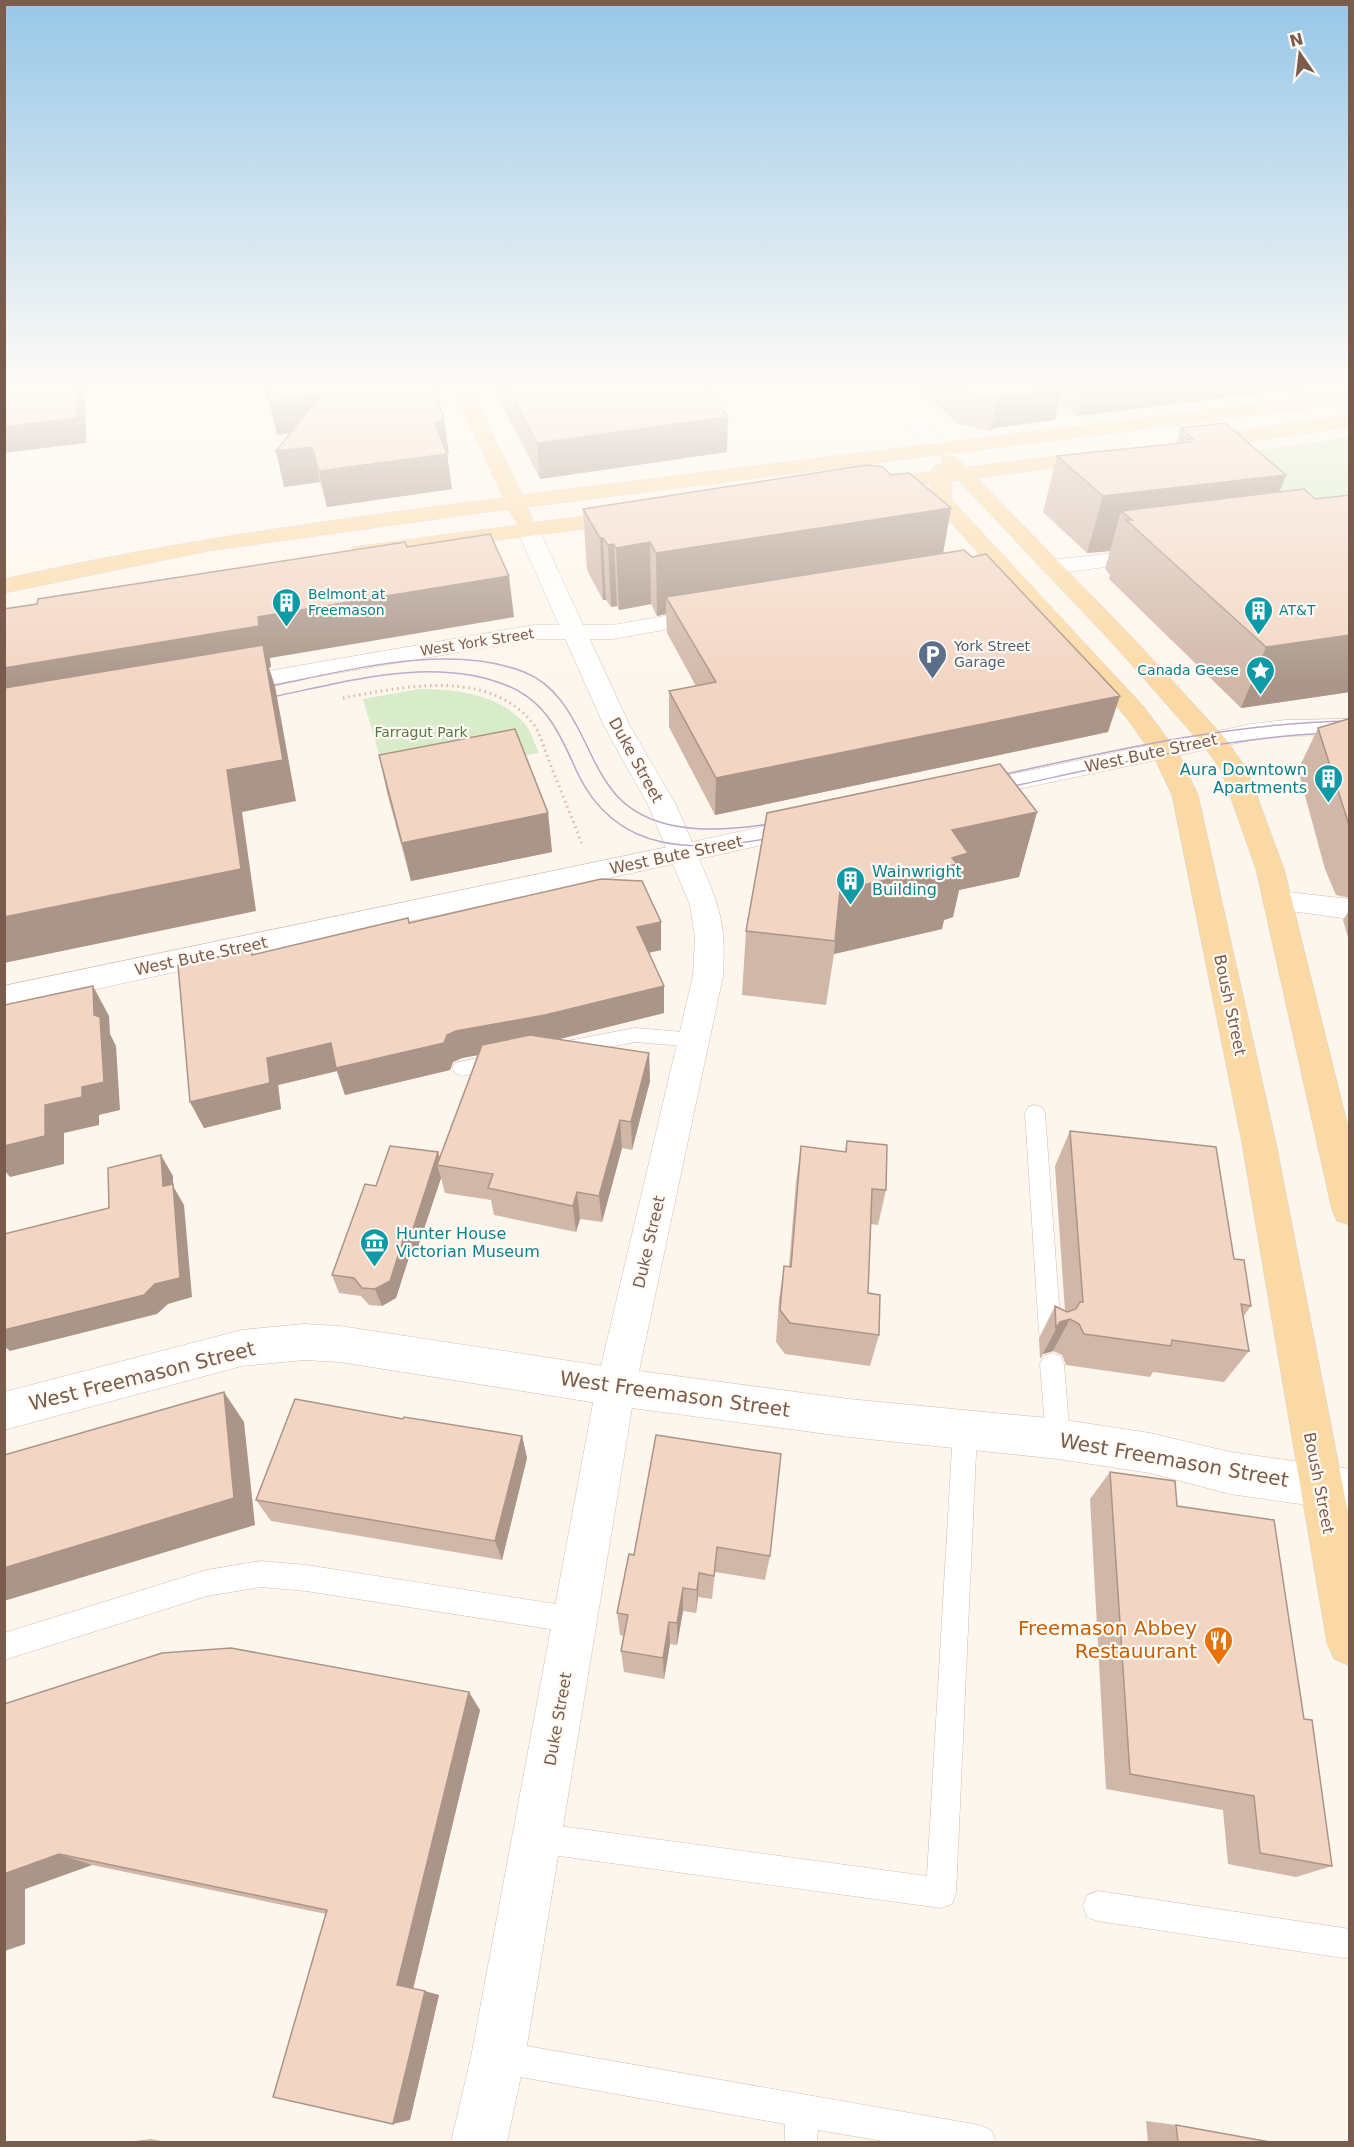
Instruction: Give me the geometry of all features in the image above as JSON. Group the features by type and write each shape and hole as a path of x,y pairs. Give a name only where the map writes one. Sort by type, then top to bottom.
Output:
{"main road":[{"name":"Duke Street","path":"508,486 528,530"},
{"path":"4,586 219,541 647,486"},
{"path":"855,487 862,486"},
{"name":"Boush Street","path":"947,486 941,500 1115,689 1163,750 1176,773 1190,810 1334,1488 1350,1643"},
{"path":"964,486 1051,567 1123,641 1213,740 1234,769 1264,847 1350,1210"},
{"path":"339,555 645,514"}],"street":[{"name":"Duke Street","path":"479,2142 498,2057 616,1387 708,976 710,938 705,905 662,805 617,726 528,530"},
{"path":"1051,567 1170,553"},
{"path":"979,573 998,576 1020,585"},
{"name":"West York Street","path":"202,689 534,632 613,632 731,612"},
{"name":"West Bute Street","path":"948,796 1213,740 1285,728 1350,727"},
{"name":"West Bute Street","path":"4,998 829,822"},
{"path":"1278,901 1350,909"},
{"name":"West Freemason Street","path":"4,1411 242,1348 304,1342 340,1344 616,1387 965,1431 1058,1439 1150,1453 1230,1473 1334,1488"}],"lane":[{"path":"543,1052 634,1035 694,1040"},
{"path":"462,1068 520,1057"},
{"path":"1035,1113 1050,1332"},
{"path":"1052,1364 1058,1439"},
{"path":"537,1838 941,1893 965,1431"},
{"path":"4,1647 207,1583 261,1574 306,1578 575,1620"},
{"path":"1098,1906 1350,1944"},
{"path":"498,2057 802,2127 979,2142"}],"path":[{"path":"343,698 397,688 435,685 471,689 510,703 523,712 537,731 584,849"}],"green space":[{"path":"1246,486 1349,486 1349,508 1279,516"},
{"name":"Farragut Park","path":"419,689 462,692 502,705 514,713 526,726 539,753 387,782 363,699"}],"building":[{"path":"730,486 925,486 951,508 656,553 650,542 616,548 614,544 608,545 603,538 600,538 583,509"},
{"path":"1092,486 1188,486 1103,496"},
{"path":"1304,489 1315,499 1350,495 1350,635 1266,647 1126,520 1132,520 1121,511"},
{"path":"490,534 509,576 258,617 259,626 4,668 4,609 37,604 38,599 405,542 407,547"},
{"path":"964,550 972,557 986,554 1120,696 716,778 669,691 716,682 666,597"},
{"path":"263,645 283,760 227,770 241,869 4,917 4,688"},
{"path":"1350,719 1350,828 1318,728"},
{"path":"515,729 548,813 402,843 379,755"},
{"path":"1000,764 1037,812 952,830 968,853 952,858 957,864 840,890 835,941 746,931 767,813"},
{"path":"601,879 642,881 661,922 637,927 664,986 545,1015 456,1031 447,1035 444,1043 336,1068 331,1043 267,1058 270,1083 190,1102 178,965 251,950 252,955 408,918 409,923"},
{"path":"93,986 94,1015 100,1017 104,1082 82,1087 82,1097 45,1105 45,1136 4,1146 4,1005"},
{"path":"530,1035 649,1053 631,1122 620,1120 599,1196 577,1192 573,1206 488,1188 493,1174 437,1165 482,1045"},
{"path":"1070,1131 1216,1147 1234,1259 1244,1260 1251,1306 1241,1304 1249,1351 1172,1340 1171,1346 1084,1334 1079,1324 1070,1319 1060,1322 1056,1328 1055,1306 1067,1312 1076,1309 1080,1302 1083,1302"},
{"path":"847,1141 887,1145 886,1190 872,1189 868,1293 880,1295 879,1335 790,1323 780,1310 784,1266 791,1267 801,1146 846,1152"},
{"path":"390,1146 438,1152 413,1229 405,1234 390,1281 375,1289 362,1288 354,1278 332,1275 365,1184 376,1186"},
{"path":"161,1155 163,1186 173,1184 180,1278 155,1284 144,1295 4,1330 4,1234 109,1208 108,1168"},
{"path":"224,1392 234,1498 4,1568 4,1455"},
{"path":"295,1399 403,1419 404,1417 522,1436 495,1541 256,1500"},
{"path":"656,1435 781,1454 770,1556 717,1547 714,1576 699,1573 697,1590 683,1588 677,1623 669,1622 663,1658 621,1651 628,1615 617,1613 629,1554 634,1555"},
{"path":"1110,1472 1175,1481 1177,1506 1274,1520 1304,1719 1312,1720 1332,1866 1260,1853 1254,1796 1130,1774"},
{"path":"231,1648 469,1692 397,1985 425,1991 393,2124 273,2097 327,1910 59,1854 4,1874 4,1704 162,1653"},
{"path":"1176,2125 1270,2142 1178,2142"}],"tram line":[{"path":"260,688 358,668 427,659 461,659 494,663 535,677 553,692 574,721 607,783 617,796 633,810 652,819 694,828 739,828 781,822"},
{"path":"262,699 385,675 448,672 479,677 508,686 533,701 551,721 594,800 614,820 637,834 662,842 689,845 718,845 777,837"},
{"path":"992,777 1125,748 1214,733 1304,723 1350,721"},
{"path":"1000,789 1174,752 1261,739 1350,732"}],"place":[{"name":"Belmont at Freemason","path":"287,628"},
{"name":"AT&T","path":"1258,636"},
{"name":"York Street Garage","path":"933,680"},
{"name":"Canada Geese","path":"1260,696"},
{"name":"Aura Downtown Apartments","path":"1328,804"},
{"name":"Wainwright Building","path":"851,906"},
{"name":"Hunter House Victorian Museum","path":"375,1268"},
{"name":"Freemason Abbey Restauurant","path":"1218,1666"}]}
